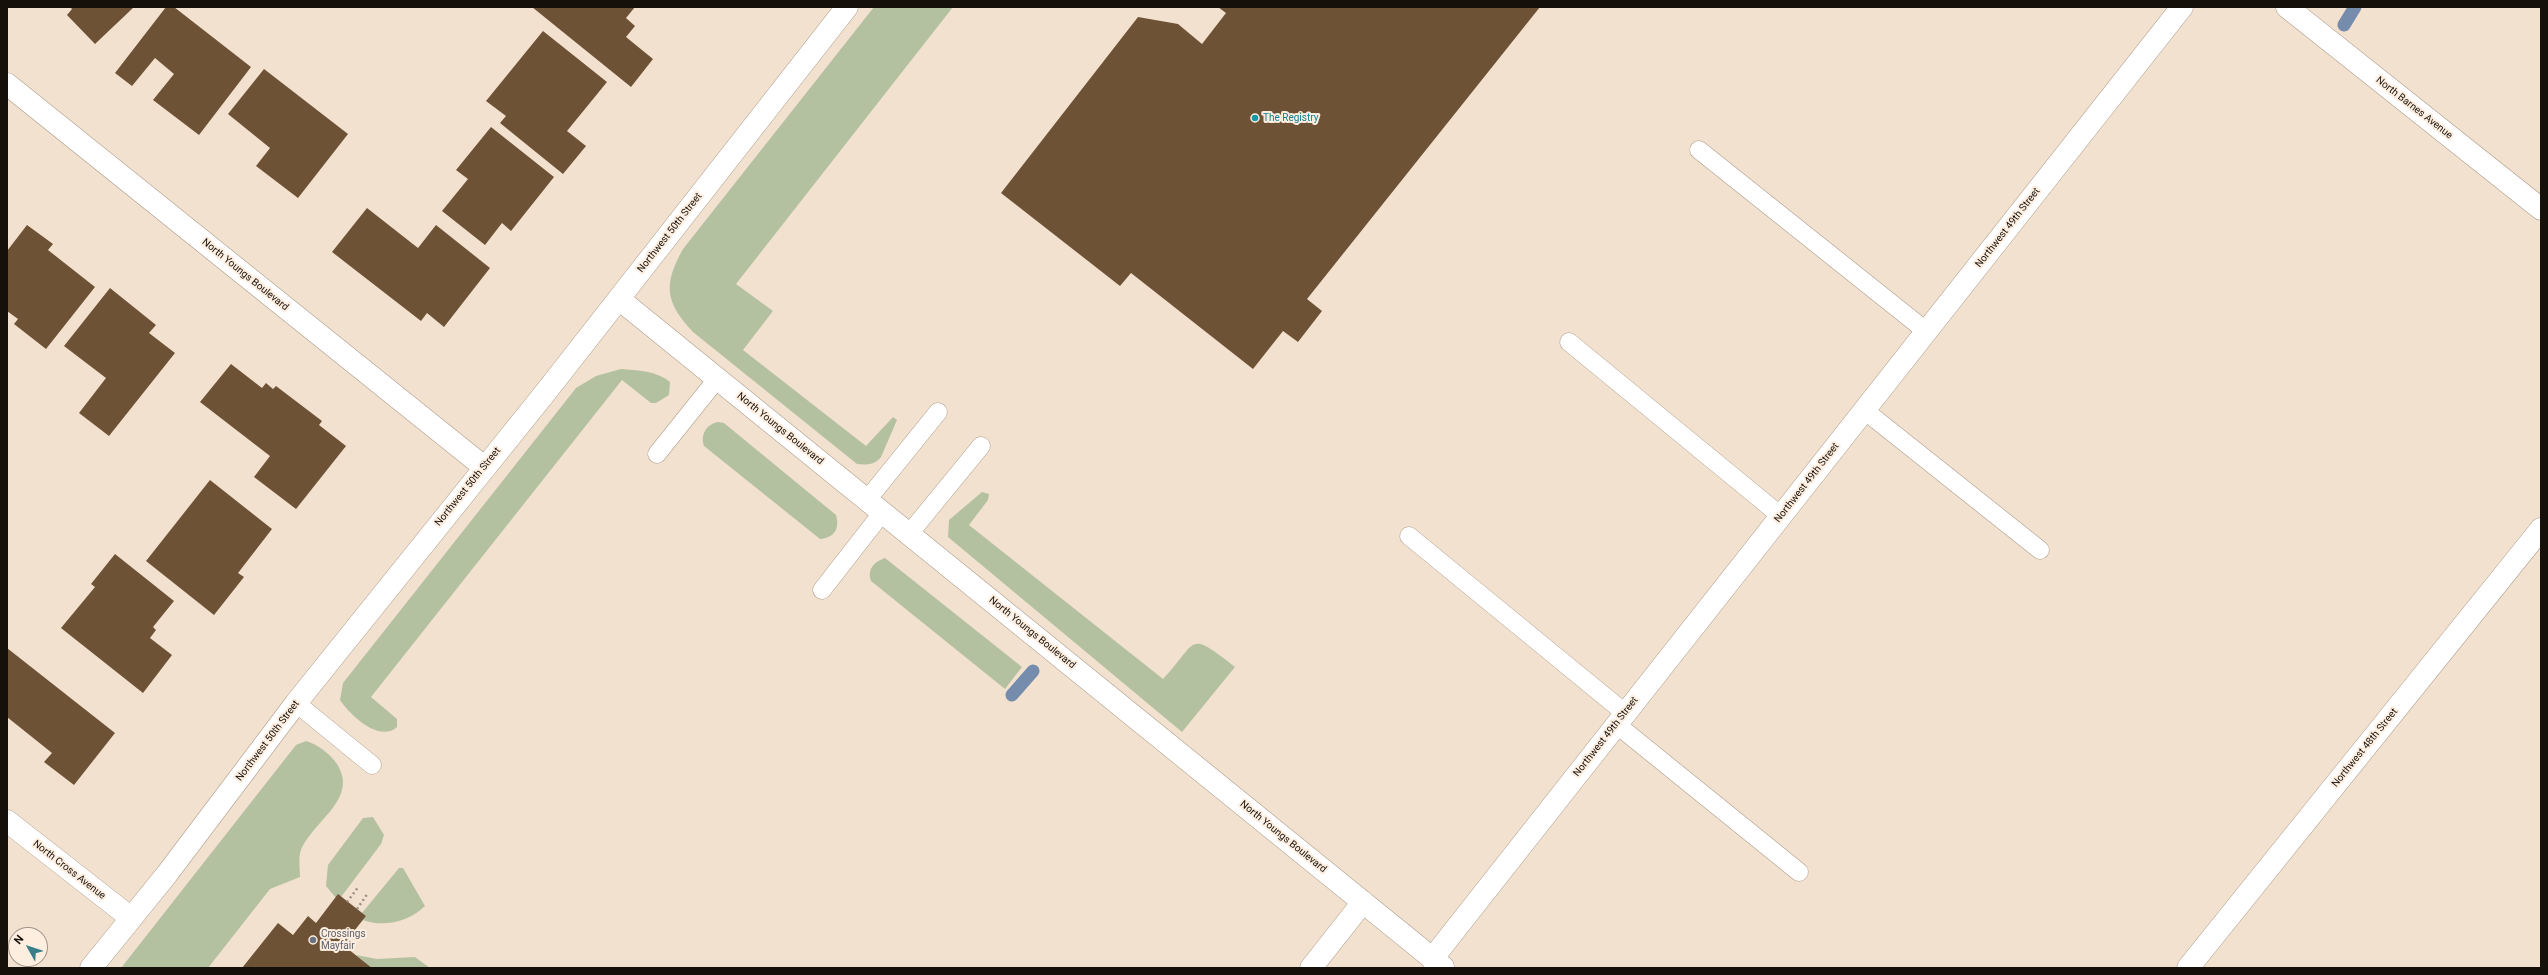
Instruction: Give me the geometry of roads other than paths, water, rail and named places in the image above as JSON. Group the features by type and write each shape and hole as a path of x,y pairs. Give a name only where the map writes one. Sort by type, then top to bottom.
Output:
{"street":[{"name":"Northwest 50th Street","path":"91,968 296,703 619,299 847,7"},
{"name":"Northwest 49th Street","path":"1438,963 1621,719 2182,7"},
{"name":"North Barnes Avenue","path":"2287,7 2541,209"},
{"name":"North Youngs Boulevard","path":"7,84 484,467"},
{"name":"North Youngs Boulevard","path":"619,299 1438,963"},
{"name":"Northwest 48th Street","path":"2188,968 2541,529"},
{"name":"North Cross Avenue","path":"7,821 131,918"},
{"path":"1311,968 1363,902"}],"lane":[{"path":"1699,150 1926,331"},
{"path":"1569,342 1781,516"},
{"path":"656,454 718,379"},
{"path":"1864,410 2040,550"},
{"path":"822,590 875,506 938,412"},
{"path":"909,534 981,446"},
{"path":"1408,536 1799,872"},
{"path":"296,703 372,765"}],"waterway":[{"path":"2344,25 2355,7"},
{"path":"1012,695 1033,671"}],"place":[{"name":"The Registry","path":"1255,118"},
{"name":"Crossings Mayfair","path":"313,940"}]}
